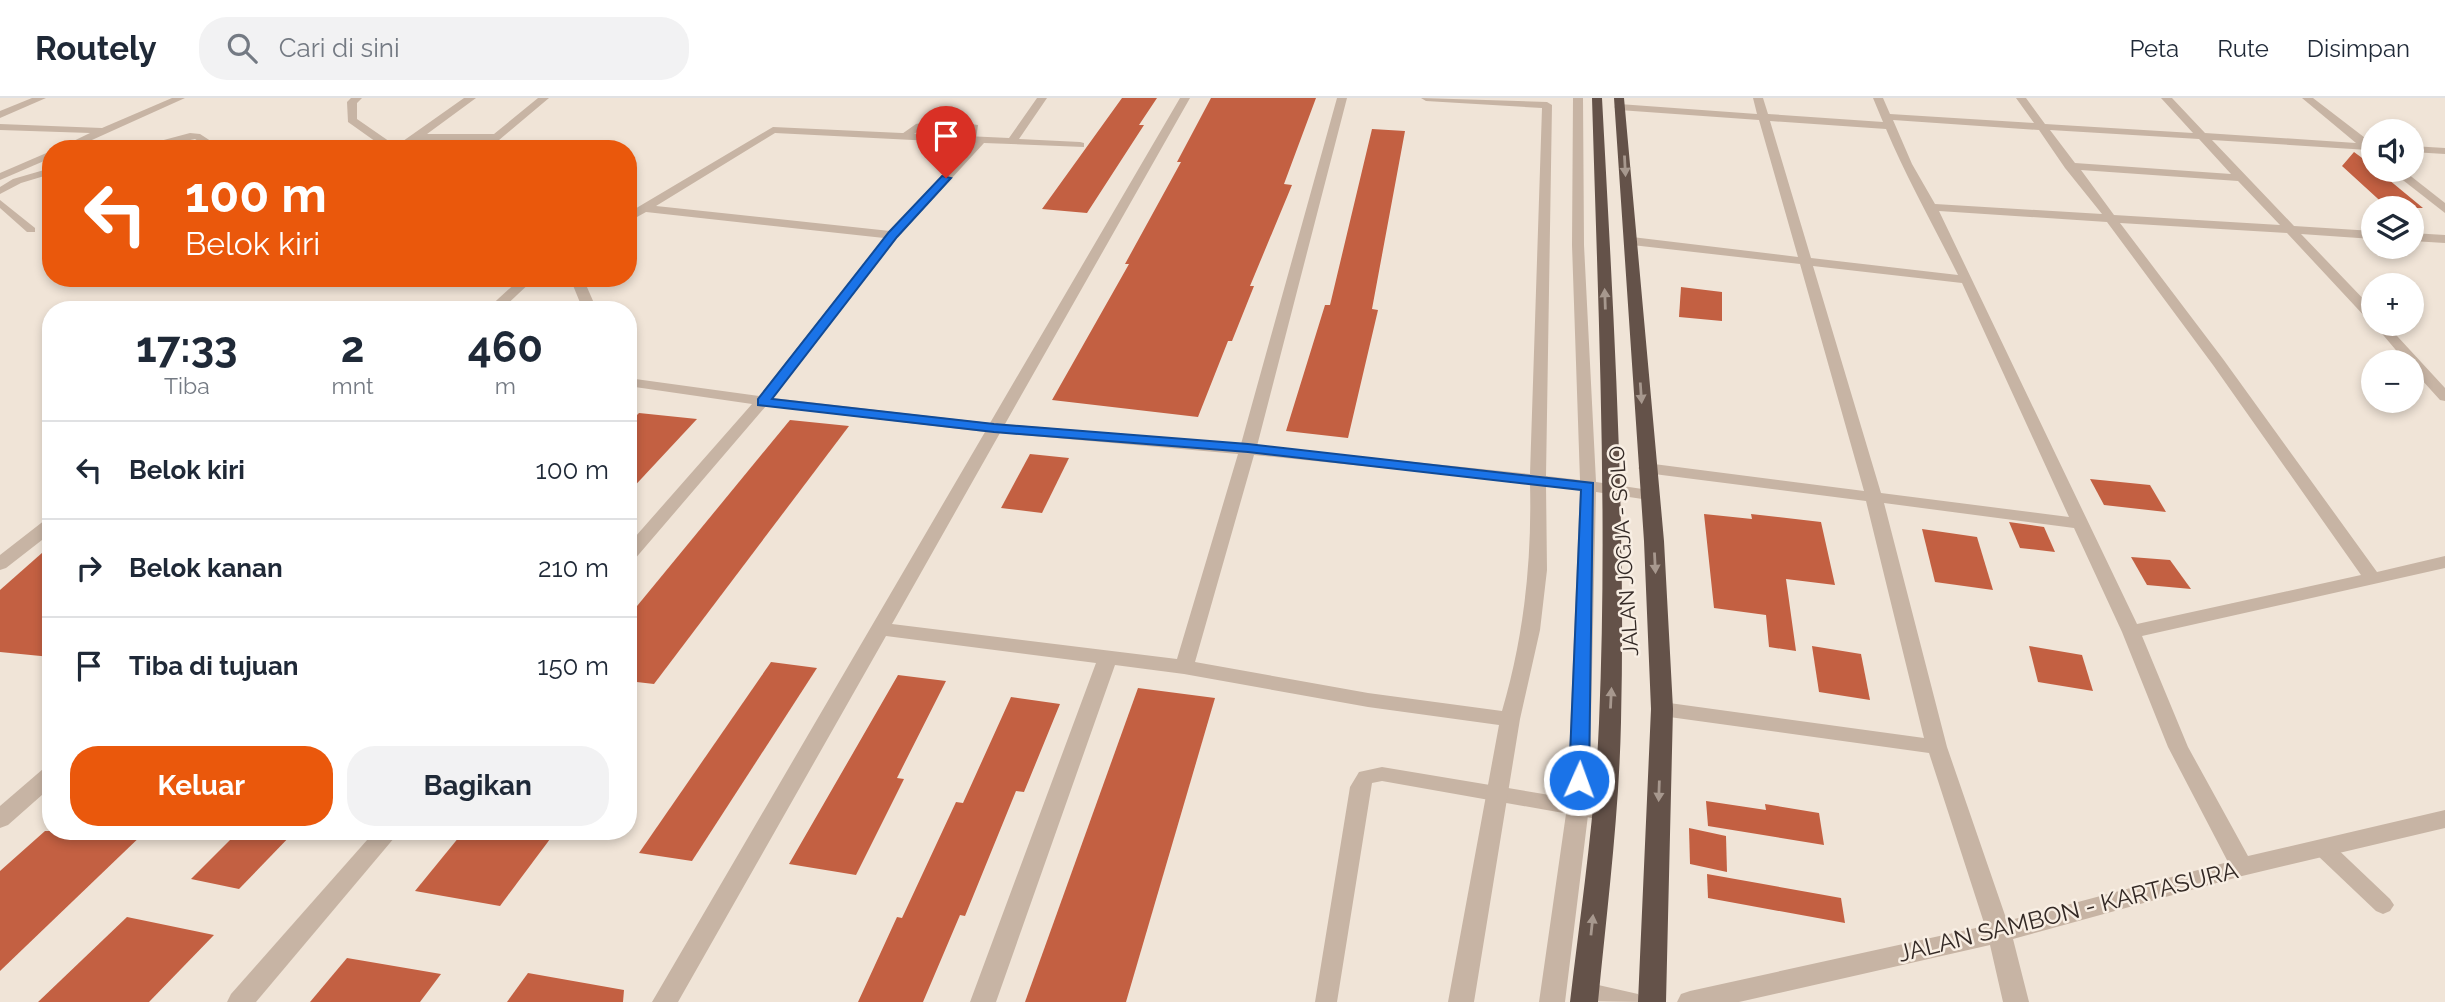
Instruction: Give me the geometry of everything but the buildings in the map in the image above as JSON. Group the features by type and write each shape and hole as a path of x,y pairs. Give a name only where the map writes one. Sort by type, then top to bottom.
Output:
{"highway":[{"name":"JALAN JOGJA - SOLO","path":"1585,997 1603,812 1611,688 1612,489 1597,98"},
{"name":"JALAN JOGJA - SOLO","path":"1619,102 1632,241 1662,709 1652,1002"}],"street":[{"path":"0,115 41,98"},
{"path":"82,140 180,98"},
{"path":"357,98 352,102 352,120 381,140"},
{"path":"409,140 471,98"},
{"path":"494,140 544,98"},
{"path":"1012,141 1042,98"},
{"path":"664,1002 1185,98"},
{"path":"1184,667 1248,448 1342,98"},
{"path":"1426,98 1547,101 1538,480 1541,518 1532,637 1510,719 1461,1002"},
{"path":"1552,1002 1578,807 1588,486 1578,245 1578,98"},
{"path":"1758,98 1874,498 1937,747 1998,933 2017,1002"},
{"path":"1878,98 1906,164 1931,206 2131,632 2178,747 2242,867"},
{"path":"2021,98 2107,217 2218,362 2372,578"},
{"path":"2166,98 2294,230 2361,304"},
{"path":"2307,98 2361,140"},
{"path":"1619,102 1764,117 2041,127 2361,147"},
{"path":"0,127 105,130"},
{"path":"637,214 769,131 1080,145"},
{"path":"415,137 497,137"},
{"path":"637,546 762,402 893,235 976,140"},
{"path":"2424,150 2445,151"},
{"path":"0,177 42,158"},
{"path":"2069,166 2244,178"},
{"path":"2411,182 2445,209"},
{"path":"1931,206 2361,234"},
{"path":"648,209 893,235"},
{"path":"2424,238 2445,239"},
{"path":"1632,241 1966,280"},
{"path":"503,301 519,287"},
{"path":"2390,336 2445,397"},
{"path":"637,383 762,402 994,428 1248,448 1649,495"},
{"path":"1586,430 1609,433"},
{"path":"1646,468 2078,523"},
{"path":"0,564 42,531"},
{"path":"2131,632 2444,564"},
{"path":"881,629 1107,660 1184,667 1367,700 1510,719"},
{"path":"984,1002 1107,660"},
{"path":"1662,709 1937,747"},
{"path":"0,819 42,783"},
{"name":"JALAN SAMBON - KARTASURA","path":"1690,1002 1998,933 2242,867 2445,819"},
{"path":"240,1002 381,840"},
{"path":"1585,997 1629,1002"}],"lane":[{"path":"173,140 190,136 203,140"},
{"path":"0,191 18,181 42,174"},
{"path":"0,203 31,230"},
{"path":"1326,1002 1360,787 1366,777 1382,774 1603,812"},
{"path":"2323,848 2383,905"}],"route":[{"path":"946,178 893,235 762,402 994,428 1248,448 1588,486 1579,780"}]}
